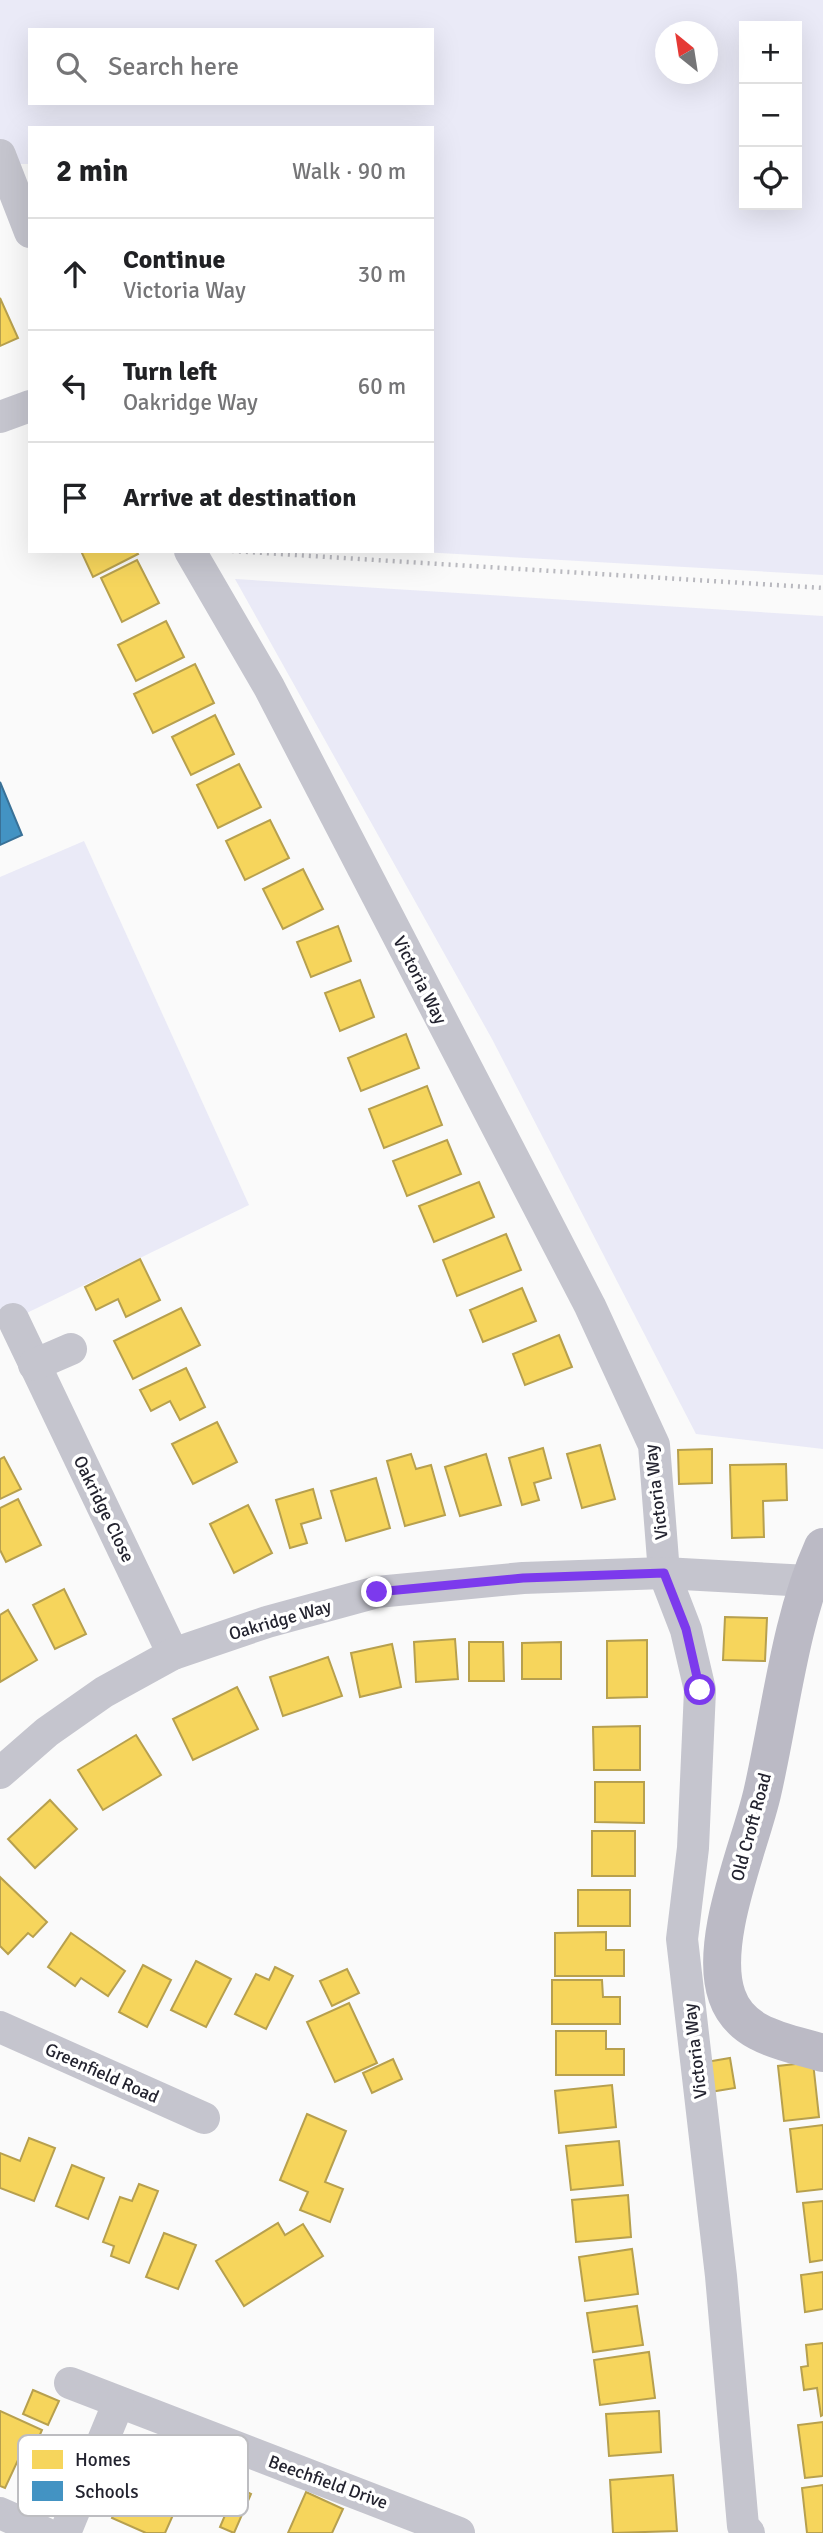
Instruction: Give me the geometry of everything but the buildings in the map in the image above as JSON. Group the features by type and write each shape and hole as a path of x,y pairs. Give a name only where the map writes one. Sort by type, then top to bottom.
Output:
{"street":[{"path":"0,155 28,227"},
{"path":"0,417 28,407"},
{"name":"Victoria Way","path":"191,553 269,687 590,1306 654,1445 664,1573 686,1629 700,1690 693,1848 682,1939 721,2276 743,2526 749,2533"},
{"name":"Oakridge Close","path":"13,1319 173,1654"},
{"path":"34,1365 71,1349"},
{"name":"Oakridge Way","path":"0,1773 47,1732 104,1692 173,1654 267,1622 377,1592 523,1578 816,1564"},
{"name":"Old Croft Road","path":"816,1564 761,1797 731,1902 723,1965 727,1996 741,2021 768,2037 823,2053"},
{"name":"Greenfield Road","path":"0,2027 204,2118"},
{"name":"Beechfield Drive","path":"70,2384 192,2435"},
{"path":"105,2435 118,2404"},
{"name":"Beechfield Drive","path":"248,2459 397,2521 459,2533"},
{"path":"0,2513 45,2533"},
{"path":"65,2533 72,2516"}],"path":[{"path":"264,553 823,588"}],"shaded area":[{"path":"0,0 823,0 823,575 434,553 434,126 28,126 28,164 6,164 0,148"},
{"path":"235,579 823,616 823,1449 696,1434 492,1039"},
{"path":"84,841 249,1205 0,1326 0,877"}],"route":[{"path":"377,1592 523,1578 664,1573 686,1629 700,1690"}]}
